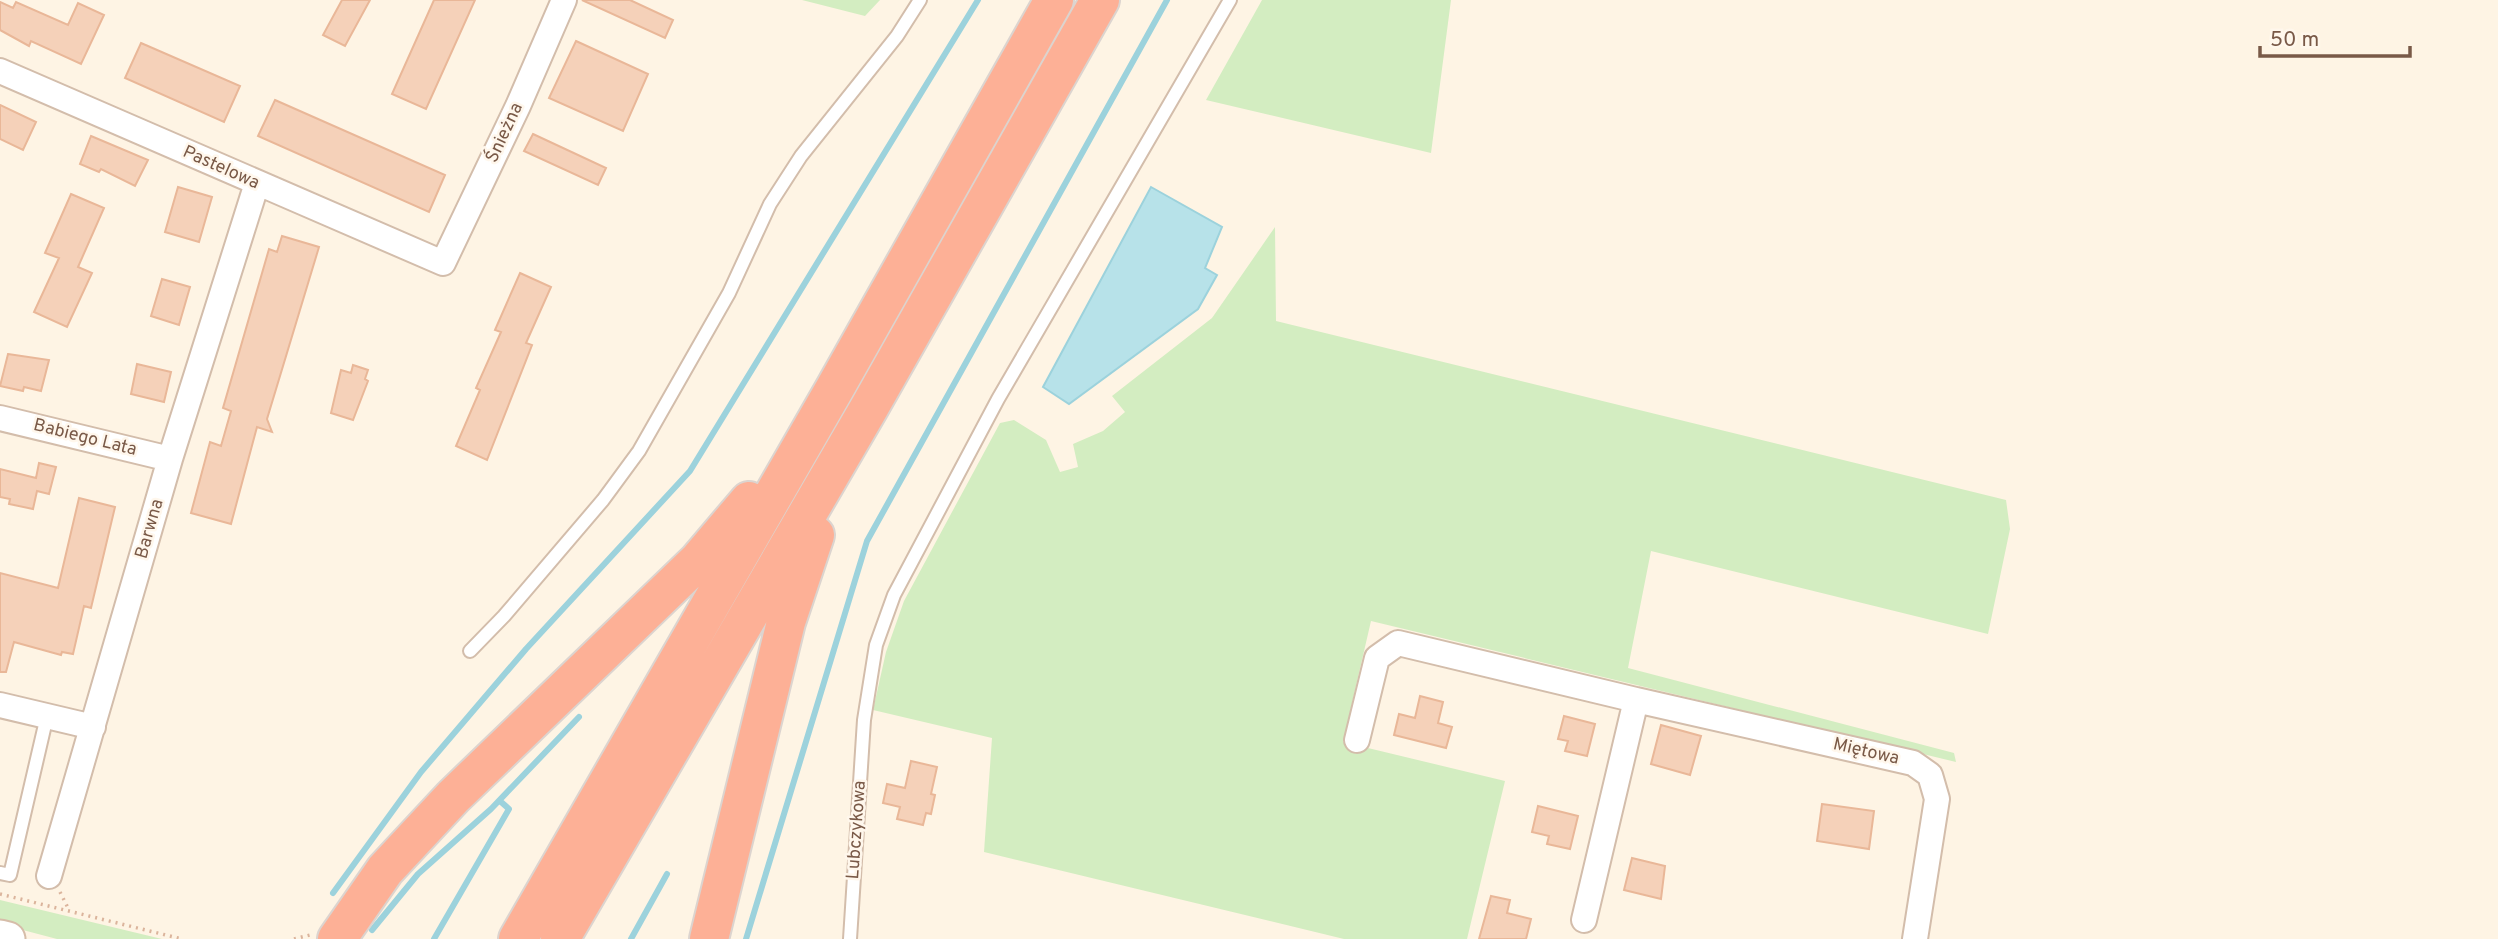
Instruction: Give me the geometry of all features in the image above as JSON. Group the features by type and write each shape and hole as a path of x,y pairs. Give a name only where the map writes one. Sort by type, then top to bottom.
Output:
{"highway":[{"path":"709,939 801,568 860,384 897,280 1054,0"},
{"path":"518,939 767,507 938,286 1100,0"},
{"path":"560,939 799,527 860,384"},
{"path":"337,939 386,870 453,797 698,561 860,384"}],"main road":[{"path":"0,937 8,939"}],"street":[{"name":"Śnieżna","path":"443,263 518,106 564,0"},
{"name":"Pastelowa","path":"0,71 443,263"},
{"name":"Barwna","path":"49,876 170,459 257,183"},
{"name":"Babiego Lata","path":"0,418 170,459"},
{"name":"Miętowa","path":"1357,740 1377,658 1398,643 1913,763 1930,775 1937,799 1915,939"},
{"path":"1584,920 1636,700"},
{"path":"0,705 93,727"}],"lane":[{"path":"470,651 603,500 639,451 729,293 770,204 801,156 897,36 920,0"},
{"name":"Lubczykowa","path":"849,939 864,720 876,645 894,595 998,399 1230,0"},
{"path":"767,507 828,438 799,527"},
{"path":"0,873 10,875 47,716"}],"path":[{"path":"0,894 182,939"}],"green space":[{"path":"802,0 880,0 865,16"},
{"path":"1262,0 1451,0 1431,153 1206,100"},
{"path":"1275,227 1276,321 2006,500 2010,529 1988,634 1651,551 1628,668 1954,753 1956,762 1371,621 1343,742 1505,781 1467,939 1344,939 984,852 992,738 873,710 886,652 904,601 1000,423 1014,420 1046,440 1060,472 1078,467 1073,444 1103,431 1125,412 1112,396 1212,318"},
{"path":"0,900 162,939 57,939 0,924"}],"water":[{"path":"1151,187 1222,227 1205,268 1217,275 1198,309 1069,404 1043,387"}],"building":[{"path":"342,0 370,0 345,46 323,35"},
{"path":"434,0 475,0 426,109 392,94"},
{"path":"582,0 630,0 673,20 665,38"},
{"path":"0,2 13,8 16,2 68,25 78,3 104,15 81,64 31,41 29,46 0,30"},
{"path":"576,41 648,74 623,131 549,98"},
{"path":"141,43 240,86 224,122 125,78"},
{"path":"275,100 445,175 429,212 258,136"},
{"path":"0,105 36,122 23,150 0,139"},
{"path":"533,134 606,168 598,185 524,151"},
{"path":"91,136 148,160 135,186 101,169 99,172 80,164"},
{"path":"178,187 212,197 199,242 165,232"},
{"path":"71,194 104,208 78,267 92,273 67,327 34,312 59,258 45,253"},
{"path":"282,236 319,247 267,419 272,432 257,427 231,524 191,513 210,442 221,446 231,411 223,408 269,249 277,252"},
{"path":"520,273 551,287 526,343 532,345 487,460 456,446 480,390 476,388 501,332 495,330"},
{"path":"162,279 190,287 179,325 151,316"},
{"path":"8,354 49,360 41,391 24,387 23,391 0,386"},
{"path":"137,364 171,372 164,402 131,394"},
{"path":"353,365 368,370 365,379 368,381 353,420 331,413 341,370 351,373"},
{"path":"39,463 56,467 49,494 37,491 33,509 9,504 10,499 0,497 0,469 36,478"},
{"path":"79,498 115,507 91,608 84,606 73,654 62,652 61,655 14,642 6,672 0,672 0,573 58,588"},
{"path":"1420,696 1443,702 1438,723 1452,727 1446,748 1394,735 1399,714 1415,718"},
{"path":"1564,716 1595,724 1587,756 1565,751 1568,741 1558,739"},
{"path":"1661,725 1701,736 1690,775 1651,764"},
{"path":"911,761 937,767 931,794 935,795 931,814 926,813 923,825 897,819 900,807 883,803 887,784 905,788"},
{"path":"1822,804 1874,811 1869,849 1817,841"},
{"path":"1538,806 1578,816 1570,849 1547,844 1549,836 1532,832"},
{"path":"1632,858 1665,866 1661,899 1624,890"},
{"path":"1491,896 1510,900 1507,913 1531,919 1526,939 1479,939"}],"waterway":[{"path":"333,893 421,772 526,649 690,471 978,0"},
{"path":"746,939 867,541 1167,0"},
{"path":"372,930 418,874 491,809 579,717"},
{"path":"434,939 509,809 500,801"},
{"path":"631,939 667,874"}]}
